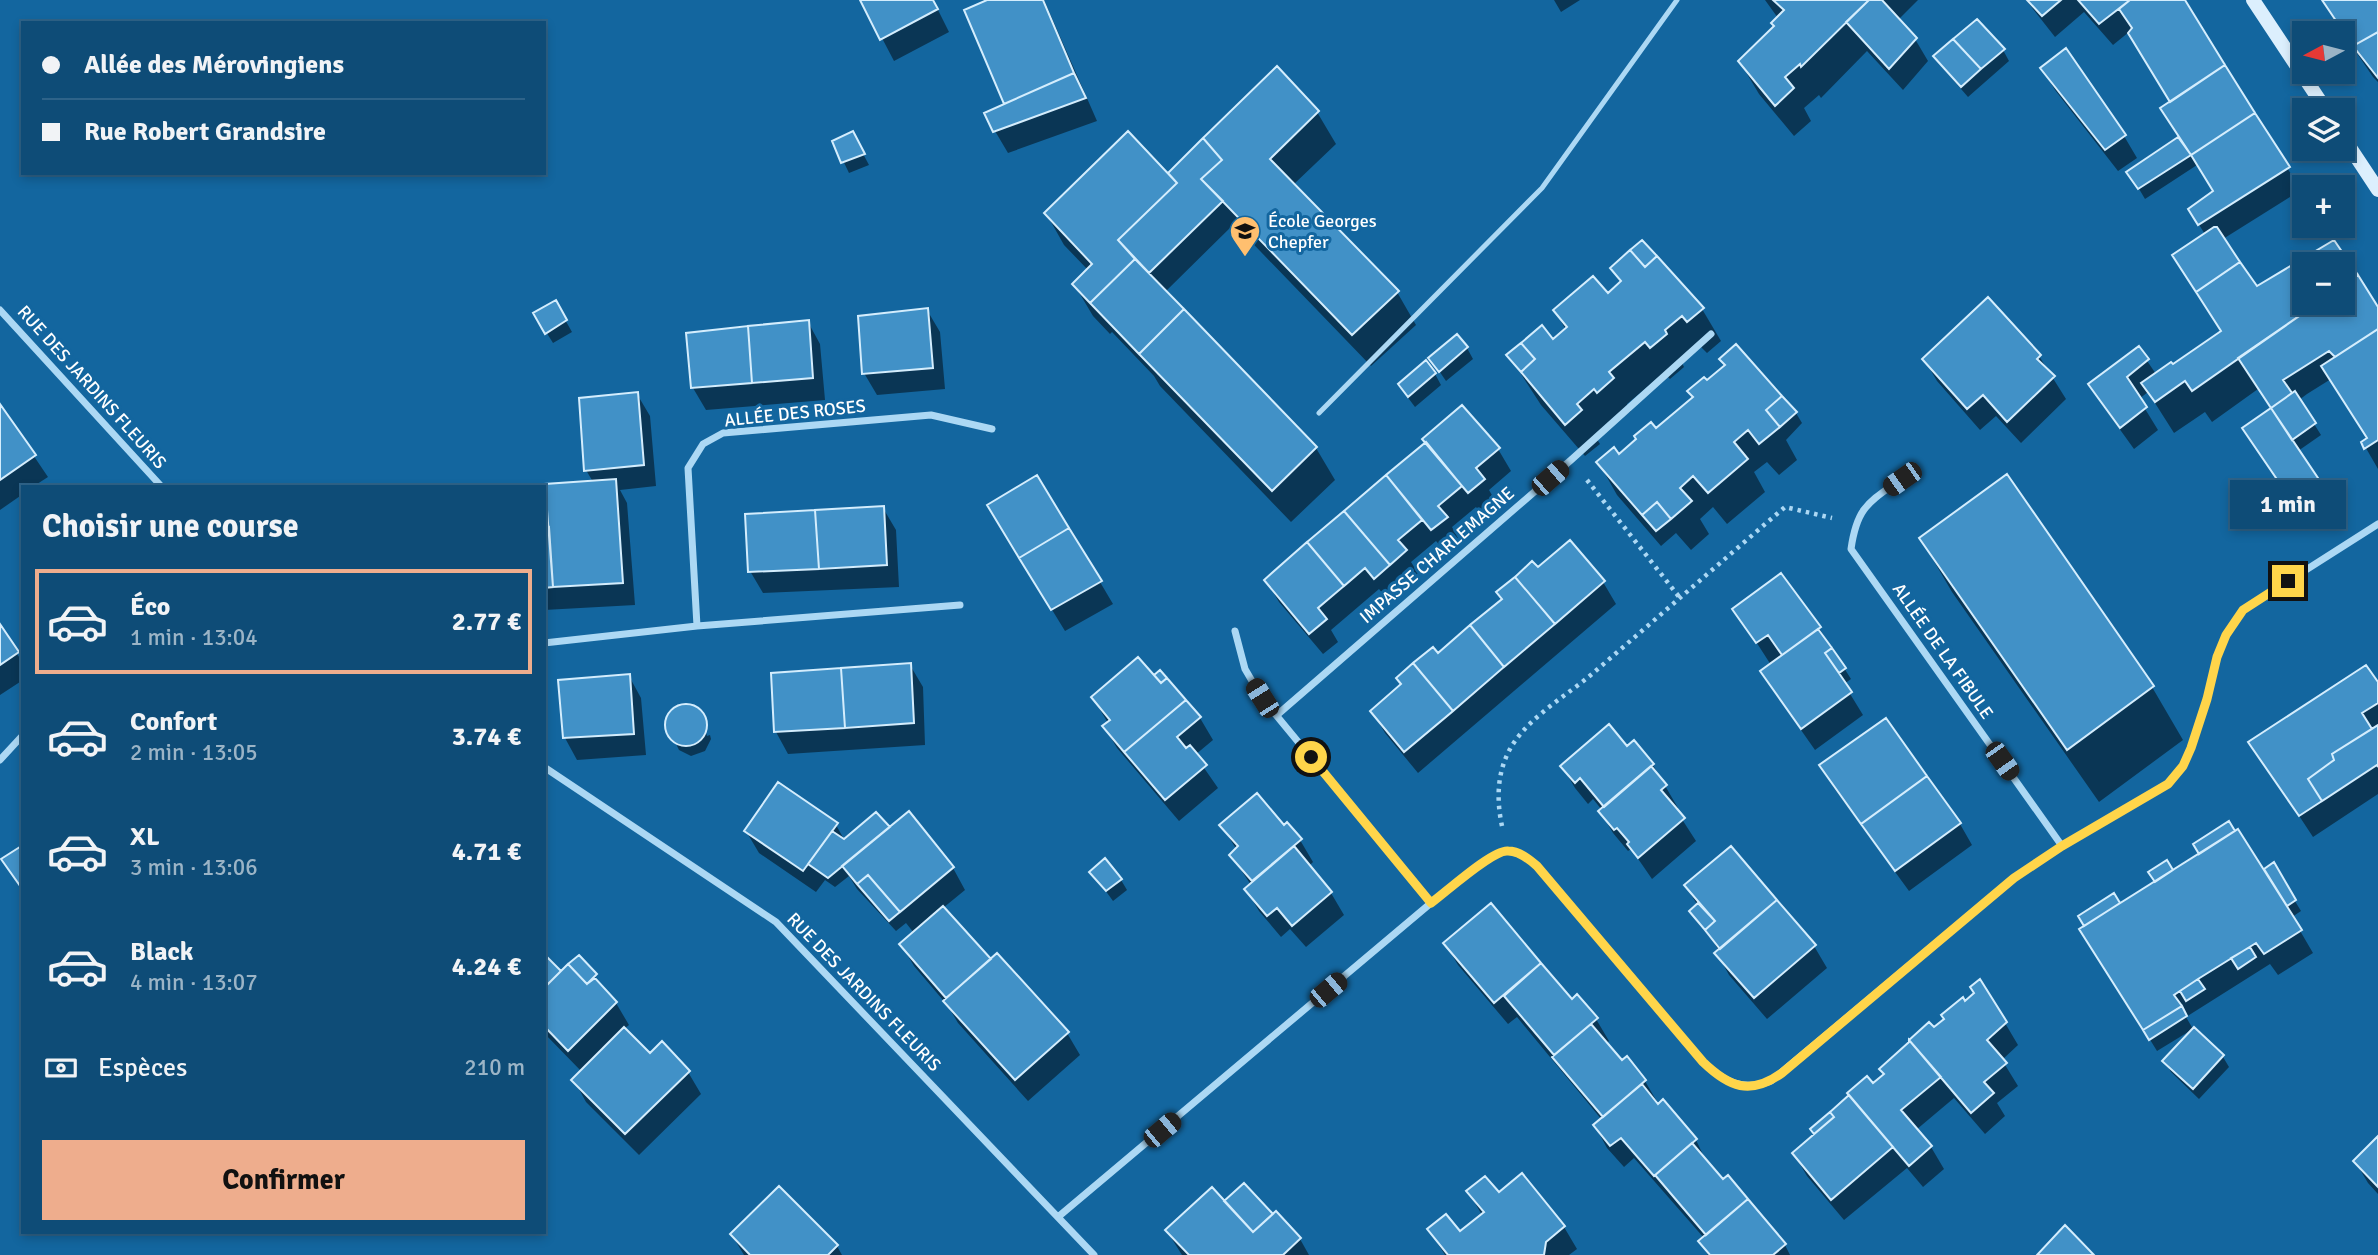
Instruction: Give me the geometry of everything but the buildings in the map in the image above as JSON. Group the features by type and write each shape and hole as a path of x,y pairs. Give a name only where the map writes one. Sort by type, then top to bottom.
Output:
{"main road":[{"path":"2253,0 2318,98"},
{"path":"2355,155 2378,190"}],"street":[{"name":"RUE DES JARDINS FLEURIS","path":"0,310 160,485"},
{"name":"IMPASSE CHARLEMAGNE","path":"1276,715 1571,460 1711,334"},
{"name":"ALLÉE DES ROSES","path":"697,626 688,468 703,444 723,433 931,415 992,429"},
{"path":"1854,524 1870,502 1902,479"},
{"name":"ALLÉE DE LA FIBULE","path":"1854,524 1851,549 2062,846"},
{"path":"1058,1217 1431,903 1493,855 1508,850 1527,857 1537,866 1703,1062 1717,1075 1744,1087 1758,1087 1771,1081 2014,878 2062,846 2168,784 2183,766 2207,699 2217,657 2226,635 2243,610 2378,524"},
{"path":"546,643 697,626 960,605"},
{"path":"1235,631 1245,669 1262,698 1431,903"},
{"path":"0,760 21,736"},
{"name":"RUE DES JARDINS FLEURIS","path":"546,768 776,922 1094,1255"}],"lane":[{"path":"1319,412 1542,188 1677,0"}],"path":[{"path":"1571,460 1680,598"},
{"path":"1508,850 1499,809 1499,783 1503,765 1523,730 1785,506 1854,524"}],"place":[{"name":"École Georges Chepfer","path":"1245,258"}],"route":[{"path":"1311,757 1431,903 1493,855 1508,850 1527,857 1703,1062 1717,1075 1731,1082 1744,1087 1758,1087 1782,1073 2014,878 2062,846 2168,784 2183,766 2191,748 2226,635 2243,610 2288,581"}]}
